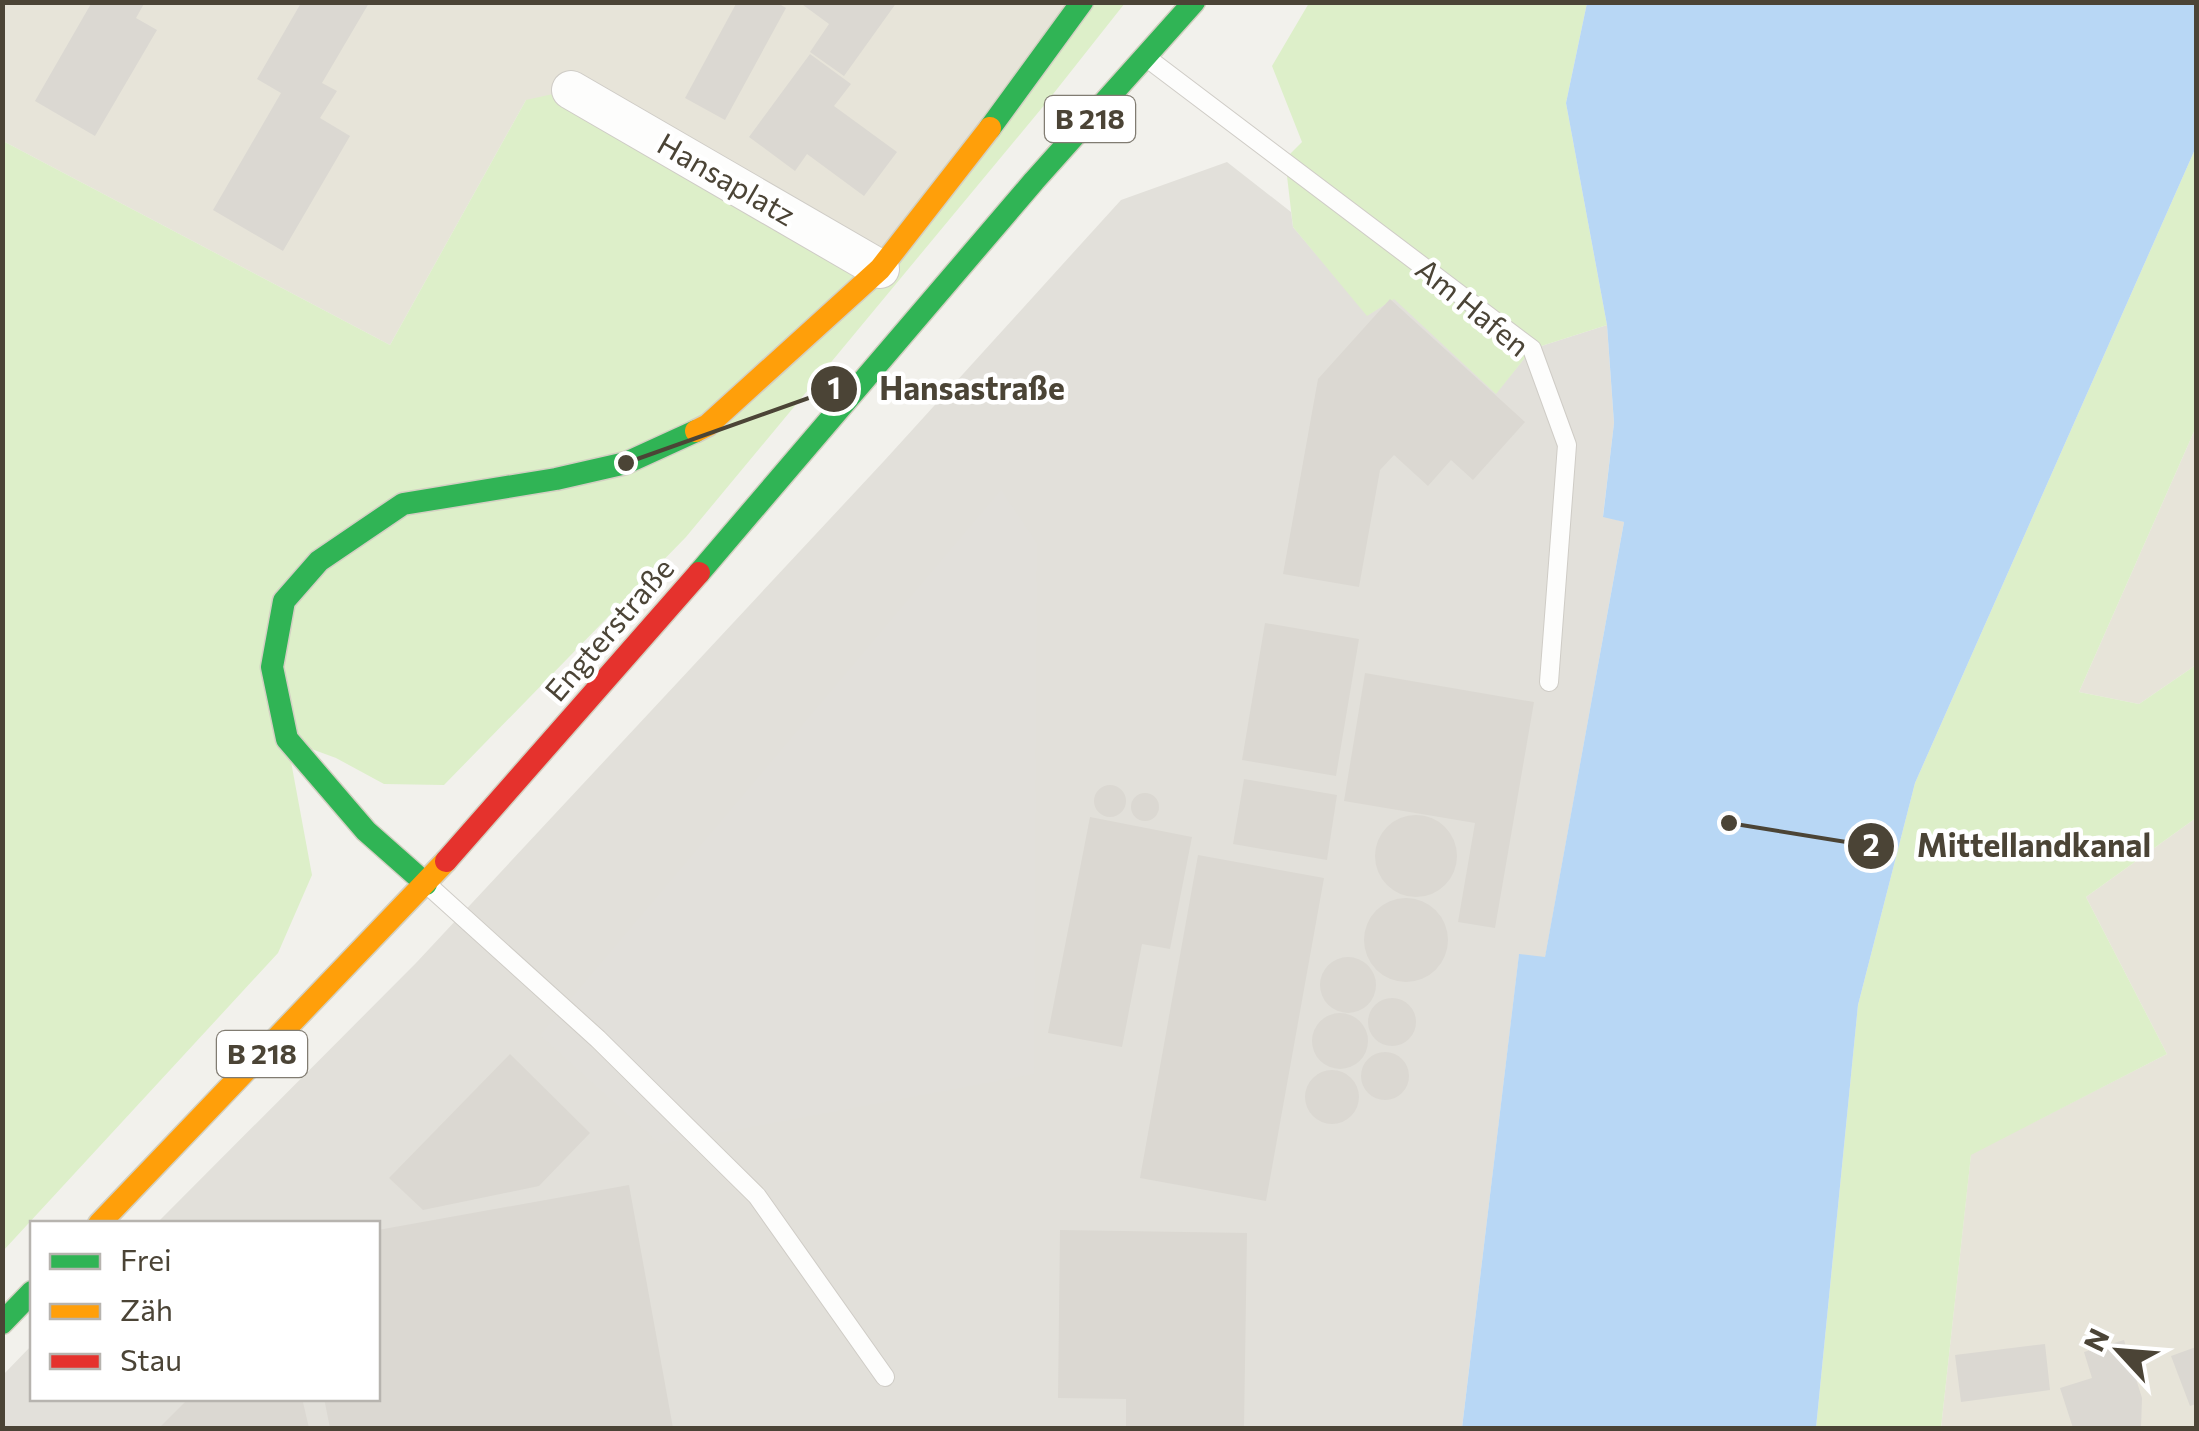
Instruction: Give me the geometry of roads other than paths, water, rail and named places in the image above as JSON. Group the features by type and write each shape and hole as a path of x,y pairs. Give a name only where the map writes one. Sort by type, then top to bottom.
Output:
{"main road":[{"path":"426,884 366,830 287,739 272,666 284,601 319,561 403,504 556,479 626,463 708,425 880,269 1027,80 1082,2"},
{"name":"B 218","path":"1147,58 1194,2"},
{"name":"Engterstraße","path":"101,1221 426,884 646,635 1034,181 1147,58"},
{"path":"2,1323 30,1294"}],"street":[{"name":"Hansaplatz","path":"571,90 880,269"}],"lane":[{"name":"Am Hafen","path":"1147,58 1532,350 1567,445 1549,682"},
{"path":"426,884 598,1038 757,1196 885,1377"}],"water":[{"path":"1587,3 2196,3 2196,147 1915,783 1858,1005 1816,1428 1462,1428 1519,954 1545,957 1624,522 1603,517 1614,423 1607,325 1566,103"}],"place":[{"name":"Hansastraße","path":"626,463"},
{"name":"Mittellandkanal","path":"1729,823"}]}
